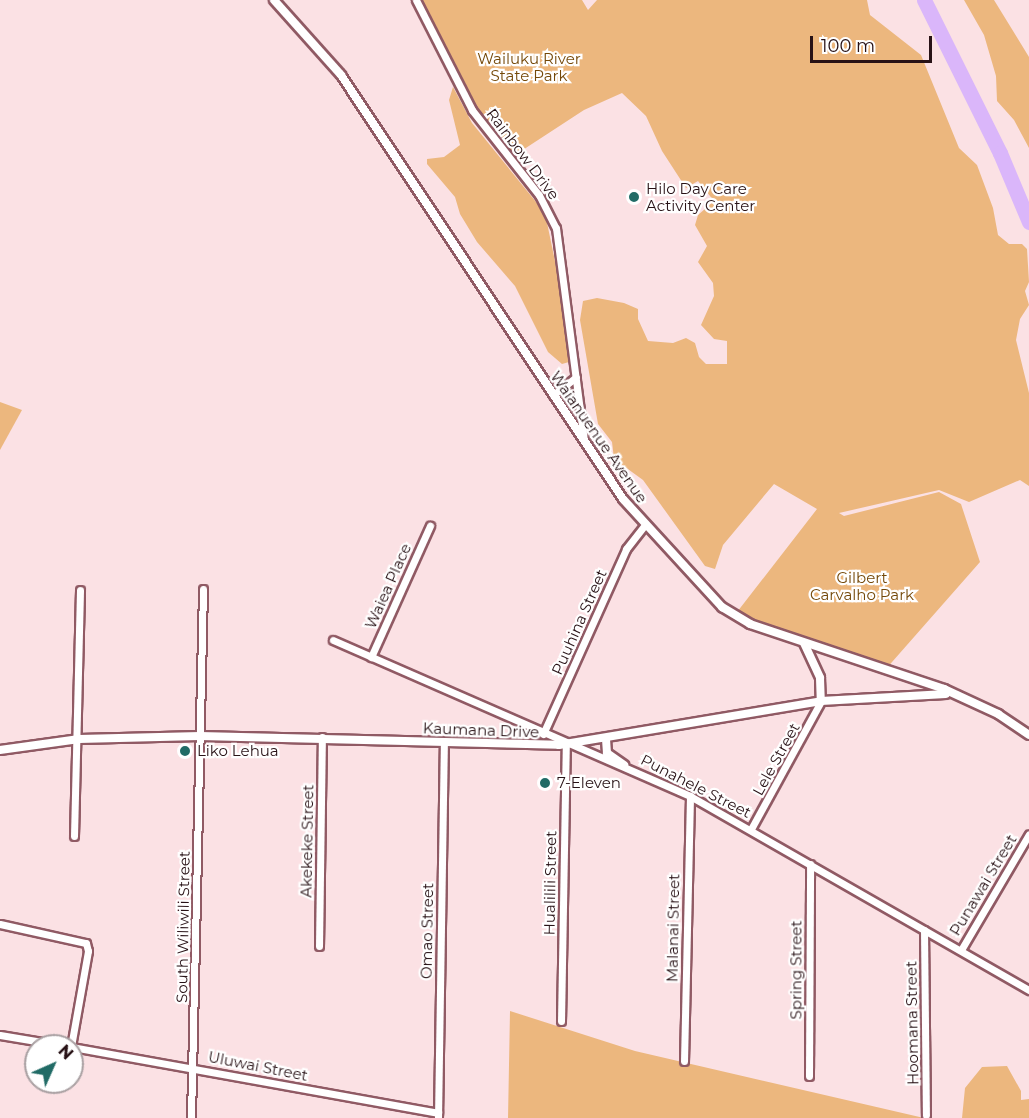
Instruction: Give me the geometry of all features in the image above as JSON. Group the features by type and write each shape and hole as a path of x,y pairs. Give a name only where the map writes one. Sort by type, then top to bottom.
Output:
{"street":[{"name":"Waianuenue Avenue","path":"274,0 341,75 584,444 645,525 722,607 750,624 958,696 998,714 1029,735"},
{"name":"Rainbow Drive","path":"416,0 472,110 549,211 560,243 584,444"},
{"path":"553,395 576,377"},
{"name":"Puuhina Street","path":"543,734 626,549 645,525"},
{"name":"Waiea Place","path":"371,657 430,526"},
{"name":"South Wiliwili Street","path":"191,1118 194,1067 203,589"},
{"path":"74,836 79,740 80,591"},
{"name":"Punahele Street","path":"333,640 566,745 624,765 690,796 1029,990"},
{"path":"804,643 820,678 821,701"},
{"name":"Kaumana Drive","path":"0,750 79,740 200,736 322,737 444,744 566,745 821,701 936,692 958,696"},
{"name":"Lele Street","path":"751,829 821,701"},
{"name":"Akekeke Street","path":"319,946 322,737"},
{"path":"606,739 607,753 624,765"},
{"name":"Omao Street","path":"438,1116 444,744"},
{"name":"Hualilili Street","path":"561,1021 566,745"},
{"name":"Malanai Street","path":"684,1061 690,796"},
{"name":"Punawai Street","path":"961,950 1029,834"},
{"name":"Spring Street","path":"809,1076 810,864"},
{"path":"0,924 79,938 86,943 88,951 73,1034"},
{"name":"Hoomana Street","path":"924,930 927,1115"},
{"path":"0,1035 24,1039"},
{"name":"Uluwai Street","path":"84,1048 194,1067 438,1116"}],"green space":[{"path":"420,0 582,0 588,10 597,0 867,0 870,15 921,55 959,148 977,165 993,208 998,235 1009,244 1022,244 1027,249 1029,282 1025,291 1029,305 1020,319 1016,340 1029,393 1029,486 1020,480 969,502 939,490 839,513 844,516 939,492 961,504 980,562 885,670 734,616 817,509 774,484 723,545 715,569 705,566 643,480 614,459 612,442 598,424 580,320 583,301 597,298 624,303 638,309 638,319 648,341 673,343 686,338 695,343 699,357 706,364 727,364 727,341 714,339 701,325 714,296 713,283 698,262 707,246 695,225 698,215 714,201 698,181 686,188 662,151 646,116 622,93 584,110 512,157 475,107"},
{"path":"964,0 994,0 1029,57 1029,148 1014,120 997,101 996,76 984,35"},
{"path":"453,87 472,123 545,213 562,295 569,362 562,364 548,352 515,286 477,242 460,214 455,197 427,164 427,159 444,157 460,145 449,100"},
{"path":"0,402 22,410 0,450"},
{"path":"510,1011 635,1051 924,1118 508,1118"},
{"path":"1007,1066 1021,1091 1021,1100 1029,1099 1029,1118 962,1118 965,1088 982,1067"}],"waterway":[{"path":"924,0 1000,153 1029,222"}],"place":[{"name":"Hilo Day Care Activity Center","path":"634,197"},
{"name":"Liko Lehua","path":"185,751"},
{"name":"7-Eleven","path":"545,783"}],"park label":[{"name":"Wailuku River State Park","path":"529,66"},
{"name":"Gilbert Carvalho Park","path":"862,586"}]}
